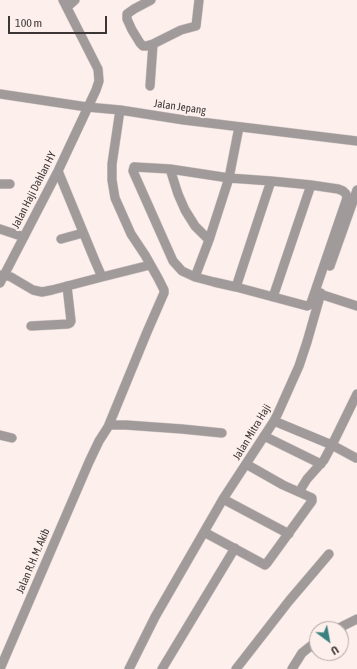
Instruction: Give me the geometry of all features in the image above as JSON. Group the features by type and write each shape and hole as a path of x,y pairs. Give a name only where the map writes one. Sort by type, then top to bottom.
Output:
{"street":[{"path":"65,3 75,0"},
{"path":"151,0 134,8 127,14 127,19 132,30 143,46 153,44 181,30 196,26 199,0"},
{"name":"Jalan Haji Dahlan HY","path":"1,278 58,171 99,80 98,68 65,3"},
{"path":"150,86 153,44"},
{"name":"Jalan Jepang","path":"0,94 238,127 357,141"},
{"name":"Jalan R.H. M. Akib","path":"0,669 89,462 99,440 108,427 164,293 164,290 150,264 131,234 116,198 112,180 112,164 120,110"},
{"path":"195,277 209,240 229,178 238,127"},
{"path":"136,167 170,169 229,178 271,180 311,185 343,191 347,198 310,305 307,306 195,277 182,271 173,261 133,171 136,167"},
{"path":"170,169 185,210 195,226 209,240"},
{"path":"58,171 102,277"},
{"path":"236,287 271,180"},
{"path":"0,184 10,184"},
{"path":"273,297 311,185"},
{"name":"Jalan Mitra Haji","path":"129,669 155,617 204,532 274,421 299,366 320,294 357,190"},
{"path":"0,229 24,237"},
{"path":"61,239 83,233"},
{"path":"1,278 11,277 33,290 42,292 150,264"},
{"path":"31,326 70,323 67,286"},
{"path":"320,294 357,306"},
{"path":"299,492 307,479 322,464 357,394"},
{"path":"274,421 332,445 356,458"},
{"path":"108,427 110,425 182,428 222,433"},
{"path":"0,435 12,438"},
{"path":"264,436 322,464"},
{"path":"204,532 265,565 312,501 312,498 246,464"},
{"path":"224,499 288,534"},
{"path":"162,669 235,548"},
{"path":"236,669 289,601 329,554"},
{"path":"292,669 297,660 309,648"}]}
